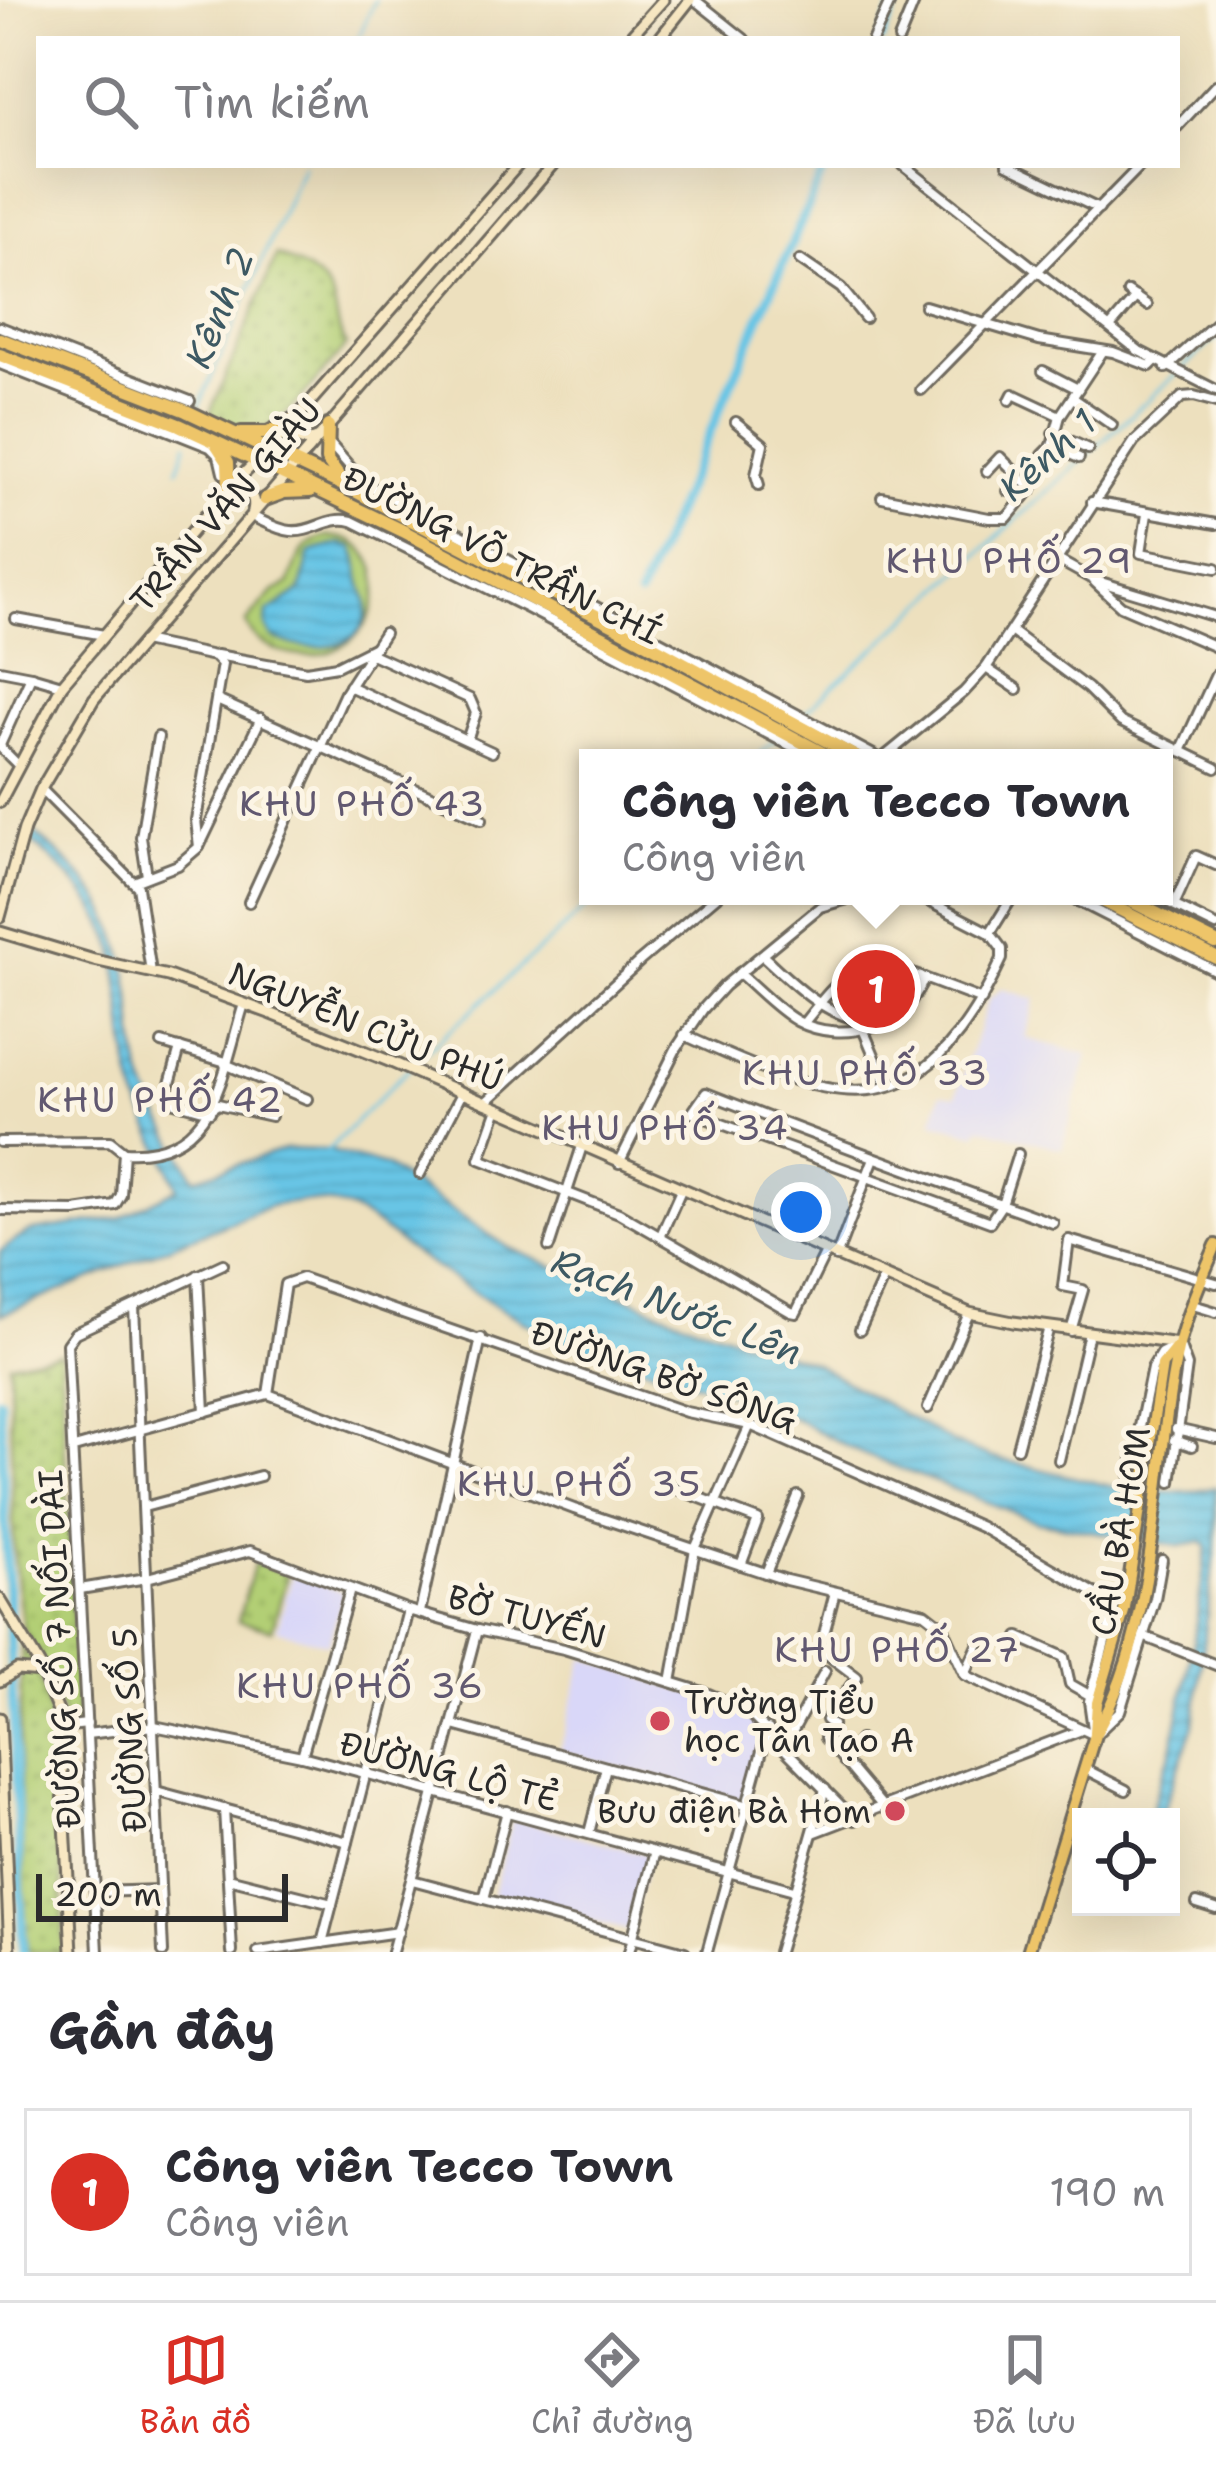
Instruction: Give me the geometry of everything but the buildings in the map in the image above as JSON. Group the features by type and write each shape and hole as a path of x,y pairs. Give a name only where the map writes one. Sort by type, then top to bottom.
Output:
{"highway":[{"path":"0,339 36,347"},
{"name":"ĐƯỜNG VÕ TRẦN CHÍ","path":"36,347 188,406 768,716"},
{"path":"0,359 178,429"},
{"path":"221,426 252,435 277,430 297,417"},
{"name":"ĐƯỜNG VÕ TRẦN CHÍ","path":"178,429 287,475 403,538 768,716"},
{"path":"324,431 327,460 347,487"},
{"path":"212,440 228,462 227,491"},
{"path":"265,499 296,490 328,495"},
{"path":"768,716 814,740"},
{"path":"1113,905 1186,937 1216,944"},
{"path":"1135,905 1216,958"}],"main road":[{"path":"631,36 662,0"},
{"path":"662,36 693,0"},
{"name":"TRẦN VĂN GIÀU","path":"0,802 62,685 227,491 515,168"},
{"name":"TRẦN VĂN GIÀU","path":"0,917 24,829 41,789 94,699 550,168"},
{"path":"297,417 292,427 298,439 312,441 324,431"},
{"path":"227,491 249,492 254,506 250,515"},
{"name":"NGUYỄN CỬU PHÚ","path":"0,932 151,972 244,1004 389,1061 969,1312 1049,1328 1179,1344"},
{"path":"1169,1364 1216,1245"},
{"name":"CẦU BÀ HOM","path":"1095,1735 1094,1700 1125,1608 1169,1364"},
{"name":"CẦU BÀ HOM","path":"1095,1735 1112,1706 1142,1598 1169,1364"},
{"path":"0,1599 39,1669 61,1727 72,1952"},
{"path":"0,1682 17,1670 39,1669"},
{"path":"0,1718 10,1952"},
{"path":"1028,1952 1095,1735"}],"street":[{"path":"693,0 740,36"},
{"path":"874,36 891,0"},
{"path":"899,36 915,0"},
{"path":"1180,124 1216,86"},
{"path":"907,168 1155,361 1216,390"},
{"path":"1013,168 1099,209"},
{"path":"921,390 1138,168"},
{"path":"800,260 841,288 865,318"},
{"path":"1111,326 1132,295 1147,305"},
{"path":"925,306 1040,340 1103,351 1150,366 1155,361"},
{"path":"1166,368 1216,322"},
{"path":"0,327 36,347"},
{"path":"882,497 1007,518 1040,478 1043,455 1052,446 1060,416 1103,351"},
{"path":"1043,371 1112,424"},
{"path":"1010,400 1013,394 1060,416"},
{"path":"892,749 964,692 986,668 1134,442 1177,401 1194,396 1216,402"},
{"path":"736,422 763,444 756,475 759,485"},
{"path":"178,429 219,456 227,491"},
{"path":"324,431 336,454 364,483 768,716 814,740 848,749"},
{"path":"1053,433 1088,448"},
{"path":"1052,446 1079,458"},
{"path":"987,471 1000,457 1032,489"},
{"path":"1008,491 1020,477"},
{"path":"1092,502 1216,524"},
{"path":"1147,514 1143,555 1216,566"},
{"path":"250,515 288,531 341,518 403,538"},
{"path":"1058,560 1094,580 1216,617"},
{"path":"1094,580 1121,606 1216,647"},
{"path":"16,619 104,635"},
{"path":"1012,632 1087,688 1121,722 1216,768"},
{"path":"249,902 349,686 384,633"},
{"path":"143,641 306,671 337,666 374,650"},
{"path":"374,650 470,699 476,713 467,740"},
{"path":"199,847 196,820 222,664 214,656"},
{"path":"986,668 1017,689"},
{"path":"0,670 62,685"},
{"path":"1181,752 1216,675"},
{"path":"18,764 0,746 31,676"},
{"path":"349,686 492,752"},
{"path":"218,700 482,819"},
{"path":"768,716 793,747 814,740"},
{"path":"134,882 178,865 199,847 261,718"},
{"path":"147,875 141,837 158,737"},
{"path":"41,789 134,882 142,898 151,972"},
{"path":"1216,865 1196,856 1174,905 1216,926"},
{"path":"485,1102 706,905"},
{"path":"619,1163 684,1035 703,1009 740,973 827,905"},
{"path":"684,1035 763,1070 825,1090 887,1087 917,1074 955,1043 1002,959 999,941 990,933 936,905"},
{"path":"990,933 1007,905"},
{"path":"1086,905 1216,971"},
{"path":"762,955 818,1005 846,1017 886,1021"},
{"path":"802,1024 838,982 873,966 886,965 982,1000"},
{"path":"740,973 802,1024 829,1031 863,1029 886,1021 910,1004 924,979"},
{"path":"211,1111 244,1004"},
{"path":"863,1029 887,1087"},
{"path":"162,1043 225,1063 308,1099"},
{"path":"180,1048 168,1091 171,1101 211,1111"},
{"path":"420,1174 462,1093"},
{"path":"1018,1154 1002,1204 990,1222 692,1113 706,1093 874,1158 1002,1204 1053,1223"},
{"path":"0,1142 110,1141 124,1152 149,1154 190,1136 218,1104 271,1116"},
{"path":"733,1128 742,1107"},
{"path":"497,1108 480,1159 619,1213 796,1313 831,1254 874,1158"},
{"path":"791,1150 800,1130"},
{"path":"549,1247 582,1146"},
{"path":"0,1210 75,1211 115,1205 121,1196 124,1152"},
{"path":"920,1197 928,1178"},
{"path":"661,1235 681,1190"},
{"path":"1071,1330 1083,1290 1063,1286 1069,1240 1216,1283"},
{"path":"134,1306 223,1264"},
{"path":"198,1275 205,1412"},
{"path":"860,1330 884,1277"},
{"name":"ĐƯỜNG BỜ SÔNG","path":"268,1394 285,1283 302,1278 686,1412 750,1425 981,1527 1115,1605 1094,1700"},
{"path":"1193,1304 1216,1312"},
{"name":"ĐƯỜNG SỐ 7 NỐI DÀI","path":"98,1952 67,1344 75,1334 134,1306"},
{"name":"ĐƯỜNG SỐ 5","path":"134,1306 163,1952"},
{"path":"928,1408 969,1312"},
{"path":"1017,1448 1049,1328"},
{"path":"1059,1460 1089,1333"},
{"path":"420,1612 481,1338"},
{"path":"1130,1475 1152,1368 1161,1353 1179,1344 1186,1366 1171,1482"},
{"path":"74,1448 268,1394 574,1509 741,1565 925,1613 943,1627 964,1675 1095,1735 1120,1711 1162,1560"},
{"path":"671,1682 695,1549 750,1425"},
{"path":"1175,1434 1216,1438"},
{"path":"1175,1434 1192,1446"},
{"path":"144,1507 260,1476"},
{"path":"672,1486 758,1520 741,1565"},
{"path":"766,1573 798,1496"},
{"name":"BỜ TUYẾN","path":"80,1589 147,1578 250,1551 408,1610 564,1649 746,1710 855,1820"},
{"path":"302,1756 350,1590"},
{"path":"835,1592 820,1649 857,1677 826,1720 832,1725 824,1738 884,1808"},
{"path":"322,1943 408,1610"},
{"path":"392,1952 477,1630"},
{"path":"1143,1636 1216,1665"},
{"path":"1018,1637 1064,1657 1070,1684 1094,1700"},
{"path":"964,1675 980,1641"},
{"path":"784,1747 826,1671"},
{"path":"452,1725 745,1805"},
{"name":"ĐƯỜNG LỘ TẺ","path":"61,1727 154,1726 302,1756 794,1890"},
{"path":"707,1952 768,1729"},
{"path":"813,1833 1080,1730"},
{"path":"844,1761 860,1740"},
{"path":"589,1833 606,1767"},
{"path":"1084,1769 1126,1790"},
{"path":"778,1952 825,1789"},
{"path":"156,1791 348,1843"},
{"path":"224,1809 232,1952"},
{"path":"484,1899 507,1811"},
{"path":"629,1952 654,1855"},
{"path":"228,1878 332,1904"},
{"path":"412,1880 685,1952"},
{"path":"95,1892 160,1890"},
{"path":"1197,1903 1216,1909"},
{"path":"258,1952 398,1932"}],"shaded area":[{"path":"1002,989 1036,999 1025,1038 1088,1055 1062,1149 980,1127 977,1134 933,1122 941,1093 956,1096 989,999"},
{"path":"293,1573 344,1593 328,1644 277,1630"},
{"name":"Trường Tiểu học Tân Tạo A","path":"584,1658 743,1711 764,1731 743,1801 560,1751"},
{"path":"513,1819 649,1855 630,1931 492,1896"}],"green space":[{"path":"277,255 313,274 327,288 347,345 274,423 243,429 209,415"},
{"path":"328,536 354,543 370,559 377,581 374,604 363,626 345,644 320,655 289,654 269,647 246,623 273,592 289,584 305,548"},
{"path":"871,969 902,974 917,982 910,997 890,1013 878,1015 823,1006 843,984"},
{"path":"60,1353 78,1722 64,1723 55,1691 23,1628 14,1556 9,1363"},
{"path":"254,1563 288,1573 272,1630 238,1621"},
{"path":"22,1647 47,1704 54,1746 64,1952 27,1952 19,1754"}],"water":[{"path":"340,543 355,552 367,601 357,633 331,646 316,647 272,637 266,626 267,613 301,590 310,552"},
{"name":"Rạch Nước Lên","path":"32,831 72,866 111,920 126,966 142,1076 195,1178 286,1149 328,1150 385,1166 509,1248 682,1320 812,1362 955,1444 1122,1489 1188,1493 1216,1487 1216,1543 1194,1725 1164,1808 1152,1808 1171,1754 1194,1639 1207,1546 1202,1542 1179,1546 1038,1522 860,1453 770,1406 574,1345 495,1305 364,1217 334,1204 270,1206 0,1315 0,1251 28,1232 120,1218 178,1188 136,1096 115,950 80,889 29,839"}],"waterway":[{"name":"Kênh 2","path":"359,36 375,0"},
{"name":"Kênh 1","path":"882,36 898,0"},
{"name":"Kênh 2","path":"197,411 302,168"},
{"name":"Kênh 1","path":"639,596 825,168"},
{"name":"Kênh 1","path":"805,712 1216,338"},
{"name":"Kênh 2","path":"178,469 187,443"},
{"name":"Kênh 1","path":"765,749 776,739"},
{"name":"Kênh 1","path":"325,1153 418,1059 589,905"},
{"path":"0,1400 23,1952"}],"place":[{"name":"Công viên Tecco Town","path":"876,989"},
{"name":"Trường Tiểu học Tân Tạo A","path":"660,1721"},
{"name":"Bưu điện Bà Hom","path":"895,1811"}],"district":[{"name":"KHU PHỐ 29","path":"1010,560"},
{"name":"KHU PHỐ 43","path":"363,803"},
{"name":"KHU PHỐ 33","path":"866,1072"},
{"name":"KHU PHỐ 42","path":"161,1099"},
{"name":"KHU PHỐ 34","path":"666,1127"},
{"name":"KHU PHỐ 35","path":"580,1483"},
{"name":"KHU PHỐ 27","path":"898,1649"},
{"name":"KHU PHỐ 36","path":"361,1685"}]}
